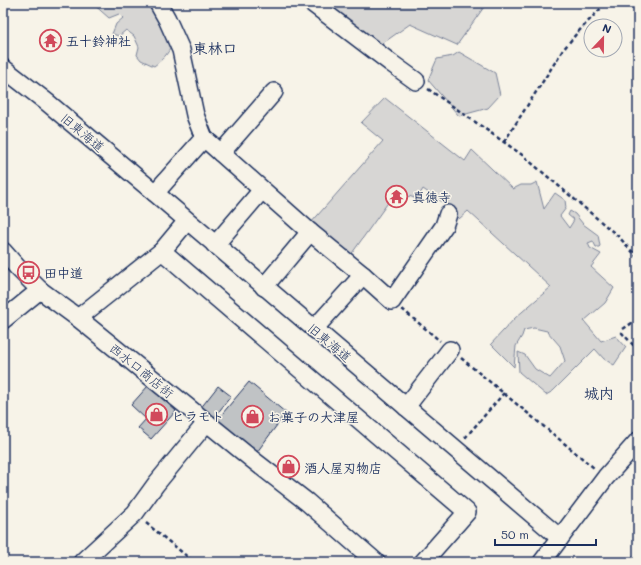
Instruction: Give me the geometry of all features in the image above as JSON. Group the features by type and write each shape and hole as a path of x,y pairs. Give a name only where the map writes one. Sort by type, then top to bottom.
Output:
{"street":[{"path":"158,3 181,50 195,115 204,138 310,232 363,275 392,301 444,226 448,214"},
{"path":"312,3 416,81"},
{"name":"旧東海道","path":"3,68 48,103 155,193 560,538"},
{"path":"221,153 274,92"},
{"path":"155,193 204,138"},
{"path":"215,245 262,190"},
{"path":"78,318 162,251 187,221"},
{"path":"264,286 310,232"},
{"name":"西水口商店街","path":"3,251 40,290 78,318 307,502 376,562"},
{"path":"162,251 466,512 423,562"},
{"path":"314,329 363,275"},
{"path":"3,320 40,290"},
{"path":"406,407 450,350"},
{"path":"82,562 135,513 156,484 206,422"},
{"path":"542,562 606,477 638,441"}],"path":[{"path":"504,142 563,50 606,3"},
{"path":"416,81 521,154 619,237 638,258"},
{"path":"638,319 623,329 622,333 638,350"},
{"path":"456,449 504,393 606,477"},
{"path":"135,513 194,562"}],"shaded area":[{"path":"92,3 151,3 172,45 169,51 154,66 141,60 137,55 139,47 134,36 126,30 119,36 112,34 116,24 123,18 119,14 109,18"},
{"path":"324,3 482,3 484,7 457,45 410,24 376,48"},
{"path":"459,52 495,73 500,95 488,108 459,116 428,80 437,59 453,56"},
{"path":"385,98 465,161 472,150 513,189 521,185 531,185 537,182 544,209 555,193 565,200 566,208 560,216 569,228 574,220 568,215 570,211 575,214 583,224 598,235 599,247 596,247 593,241 588,243 590,248 601,254 591,267 614,288 605,303 584,321 601,341 616,336 626,347 614,365 604,359 595,349 553,391 546,395 519,372 518,352 525,355 535,369 550,378 565,361 560,346 547,331 534,328 524,330 516,346 514,367 491,344 515,318 551,287 468,211 459,219 450,207 423,189 417,199 409,196 401,202 392,197 350,256 310,224 383,141 361,123"}],"building":[{"name":"お菓子の大津屋","path":"249,382 286,413 257,452 217,420"},
{"name":"ヒラモト","path":"148,386 176,411 151,439 138,428 146,419 131,405"},
{"path":"218,386 231,396 213,419 200,409"}],"place":[{"name":"五十鈴神社","path":"51,40"},
{"name":"真徳寺","path":"396,196"},
{"name":"田中道","path":"28,272"},
{"name":"ヒラモト","path":"157,415"},
{"name":"お菓子の大津屋","path":"252,416"},
{"name":"酒人屋刃物店","path":"288,467"}],"district":[{"name":"東林口","path":"215,48"},
{"name":"城内","path":"599,393"}]}
